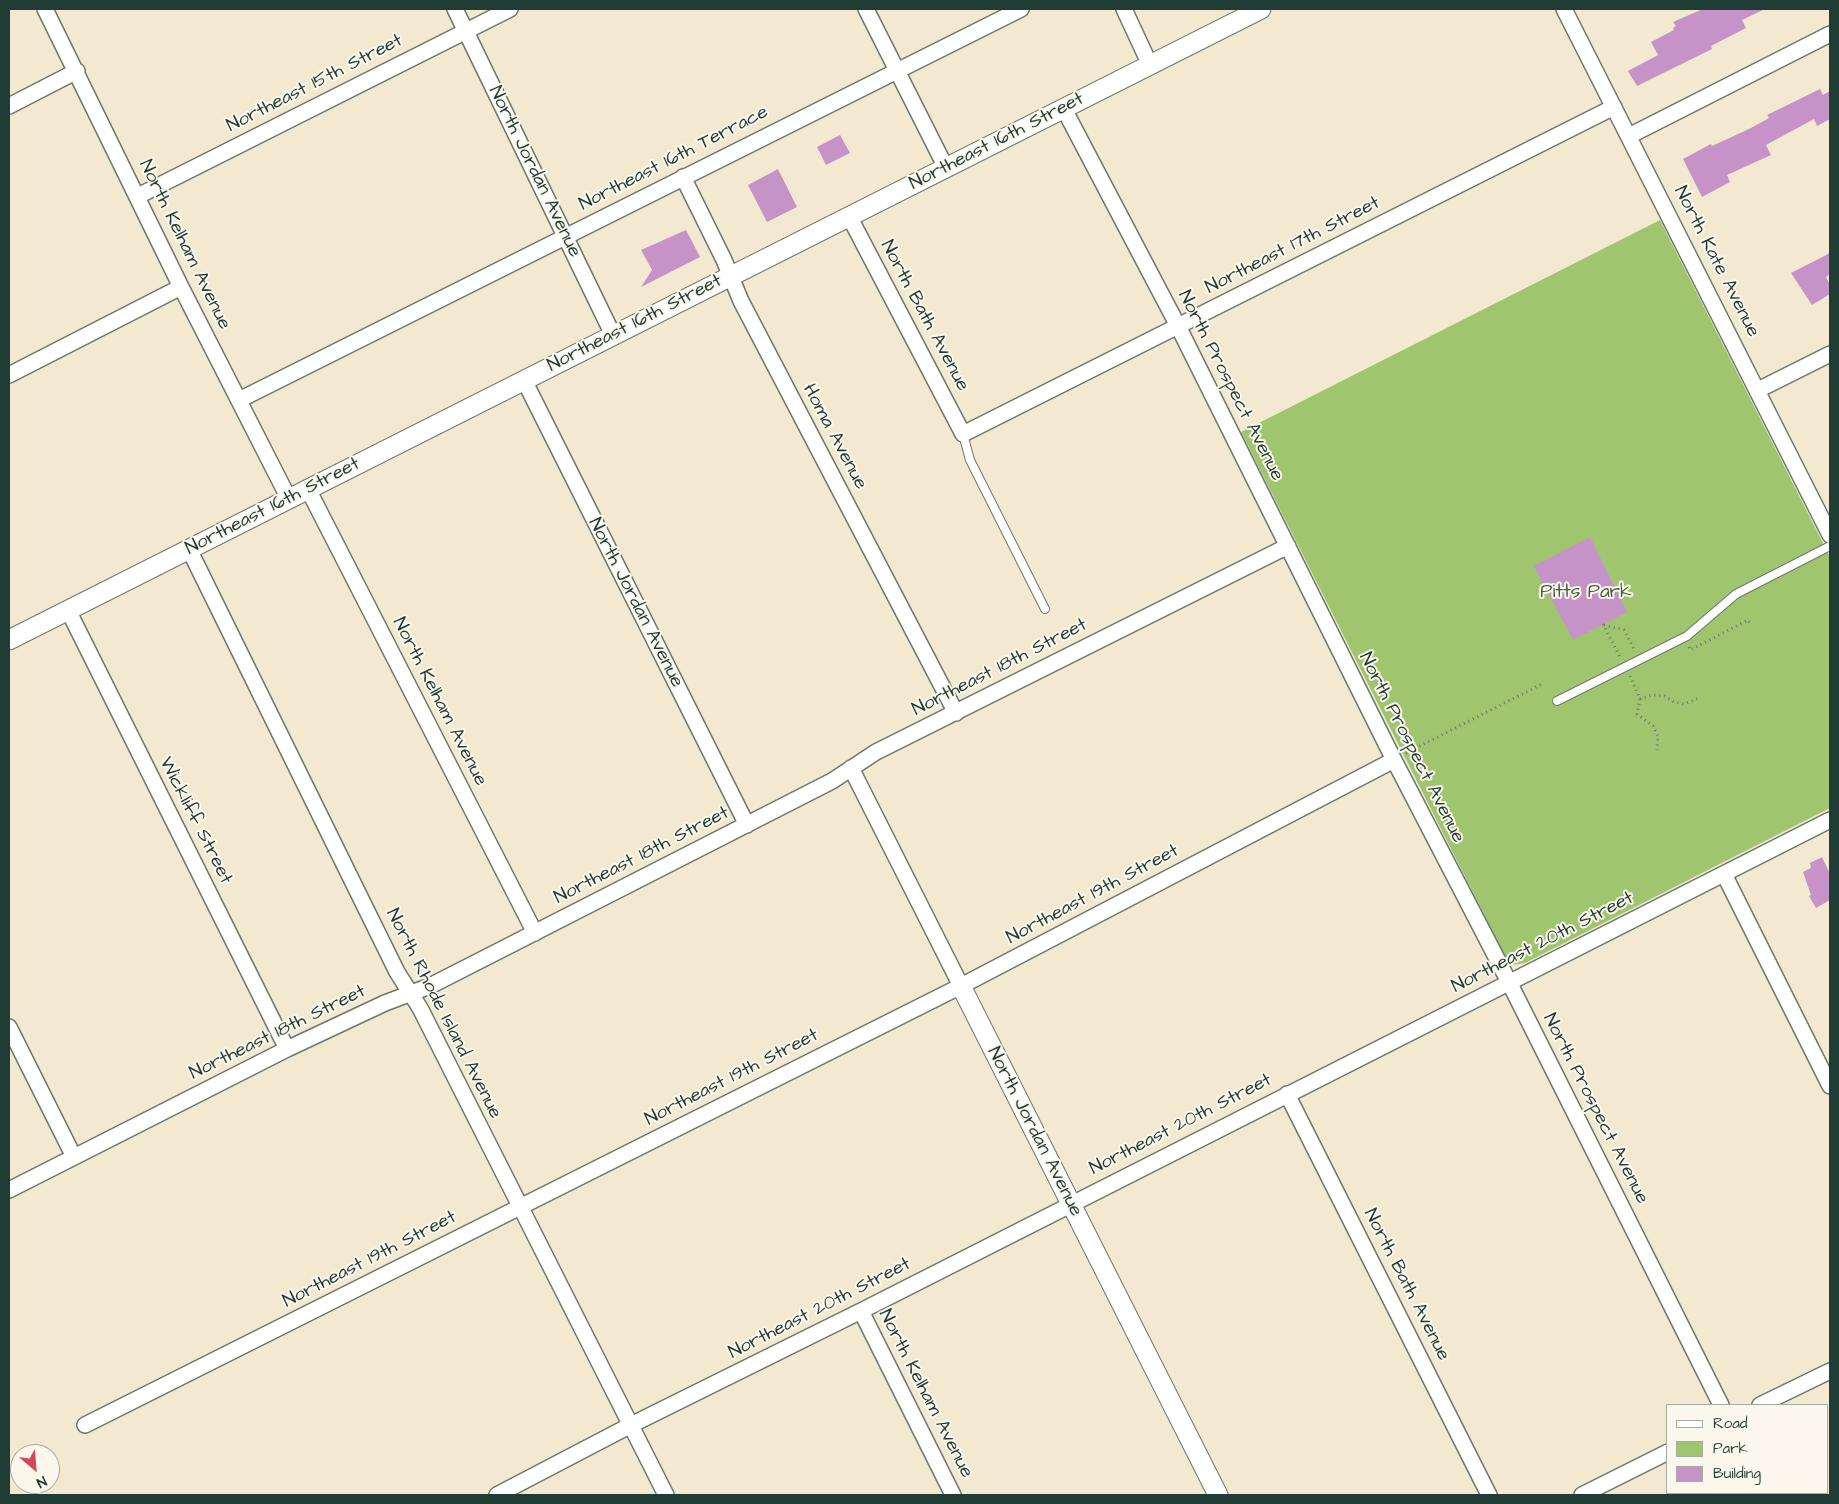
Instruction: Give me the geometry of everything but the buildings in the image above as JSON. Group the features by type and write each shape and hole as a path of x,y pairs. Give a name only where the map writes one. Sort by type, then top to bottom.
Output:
{"street":[{"name":"North Kelham Avenue","path":"45,9 181,287 289,499"},
{"name":"North Jordan Avenue","path":"455,9 467,30 613,335"},
{"name":"Northeast 15th Street","path":"138,196 510,9"},
{"path":"866,9 946,168"},
{"name":"Northeast 16th Terrace","path":"238,400 1021,9"},
{"path":"1124,9 1150,65"},
{"name":"Northeast 16th Street","path":"9,640 1261,9"},
{"name":"North Kate Avenue","path":"1564,9 1830,535"},
{"path":"1629,136 1830,34"},
{"path":"9,106 77,71"},
{"name":"Northeast 17th Street","path":"963,434 1614,107"},
{"name":"North Prospect Avenue","path":"1064,109 1178,326 1394,760 1510,982 1721,1404"},
{"name":"Homa Avenue","path":"683,177 731,276 741,301 956,713"},
{"name":"North Bath Avenue","path":"849,216 963,434"},
{"path":"9,375 181,287"},
{"path":"1758,390 1830,354"},
{"name":"North Jordan Avenue","path":"524,380 747,826"},
{"name":"North Kelham Avenue","path":"308,489 535,933"},
{"name":"Northeast 18th Street","path":"9,1190 287,1049 430,986 747,826 832,781 876,752 1288,546"},
{"name":"North Rhode Island Avenue","path":"189,549 397,972 411,993 666,1495"},
{"name":"Wickliff Street","path":"68,610 287,1049"},
{"name":"Northeast 19th Street","path":"85,1426 961,986 1394,760"},
{"name":"North Jordan Avenue","path":"852,768 1218,1495"},
{"name":"Northeast 20th Street","path":"497,1495 631,1425 861,1311 1830,820"},
{"path":"1724,874 1830,1086"},
{"path":"9,1027 74,1157"},
{"name":"North Bath Avenue","path":"1287,1094 1489,1495"},
{"name":"North Kelham Avenue","path":"861,1311 954,1495"},
{"path":"1762,1404 1830,1370"},
{"path":"1582,1495 1666,1453"}],"lane":[{"path":"963,434 970,460 1046,609"},
{"path":"1557,701 1684,637 1736,594 1830,546"}],"path":[{"path":"1684,637 1690,650 1748,620 1750,623"},
{"path":"1613,644 1603,624 1624,630 1627,636"},
{"path":"1394,760 1544,683"},
{"path":"1636,689 1640,699 1637,714 1654,726 1658,736 1657,750"},
{"path":"1640,699 1651,696 1665,696 1674,702 1684,704 1699,698"}],"green space":[{"name":"Pitts Park","path":"1660,220 1830,557 1830,808 1525,963 1512,965 1506,958 1241,432"}]}
